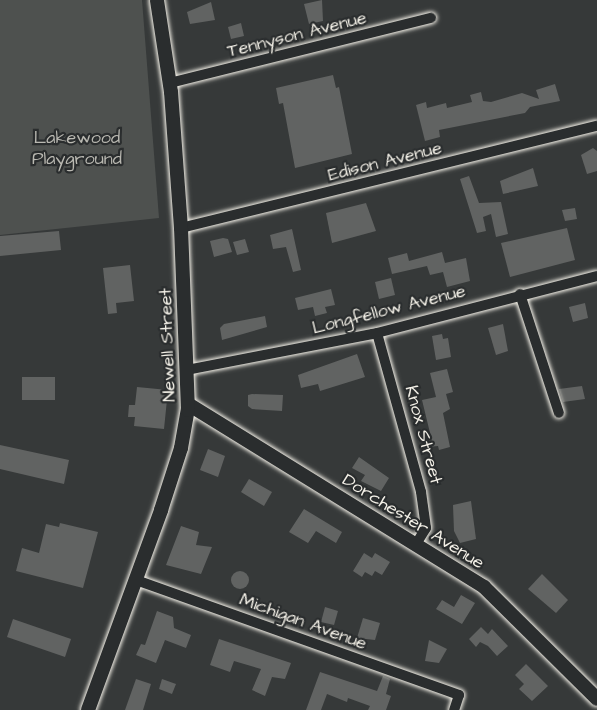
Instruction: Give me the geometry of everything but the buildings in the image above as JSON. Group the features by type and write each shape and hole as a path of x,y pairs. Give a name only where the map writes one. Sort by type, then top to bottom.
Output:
{"street":[{"name":"Newell Street","path":"88,710 181,448 188,404 182,228 170,83 157,0"},
{"name":"Tennyson Avenue","path":"170,83 431,18"},
{"name":"Edison Avenue","path":"182,228 597,126"},
{"name":"Longfellow Avenue","path":"187,370 377,333 520,294 597,276"},
{"path":"520,294 560,413"},
{"name":"Knox Street","path":"377,333 421,492 426,528 416,544"},
{"name":"Dorchester Avenue","path":"188,404 416,544 499,599 597,699"},
{"name":"Michigan Avenue","path":"136,580 459,695 454,710"}],"green space":[{"name":"Lakewood Playground","path":"0,0 142,0 159,218 0,235"}]}
